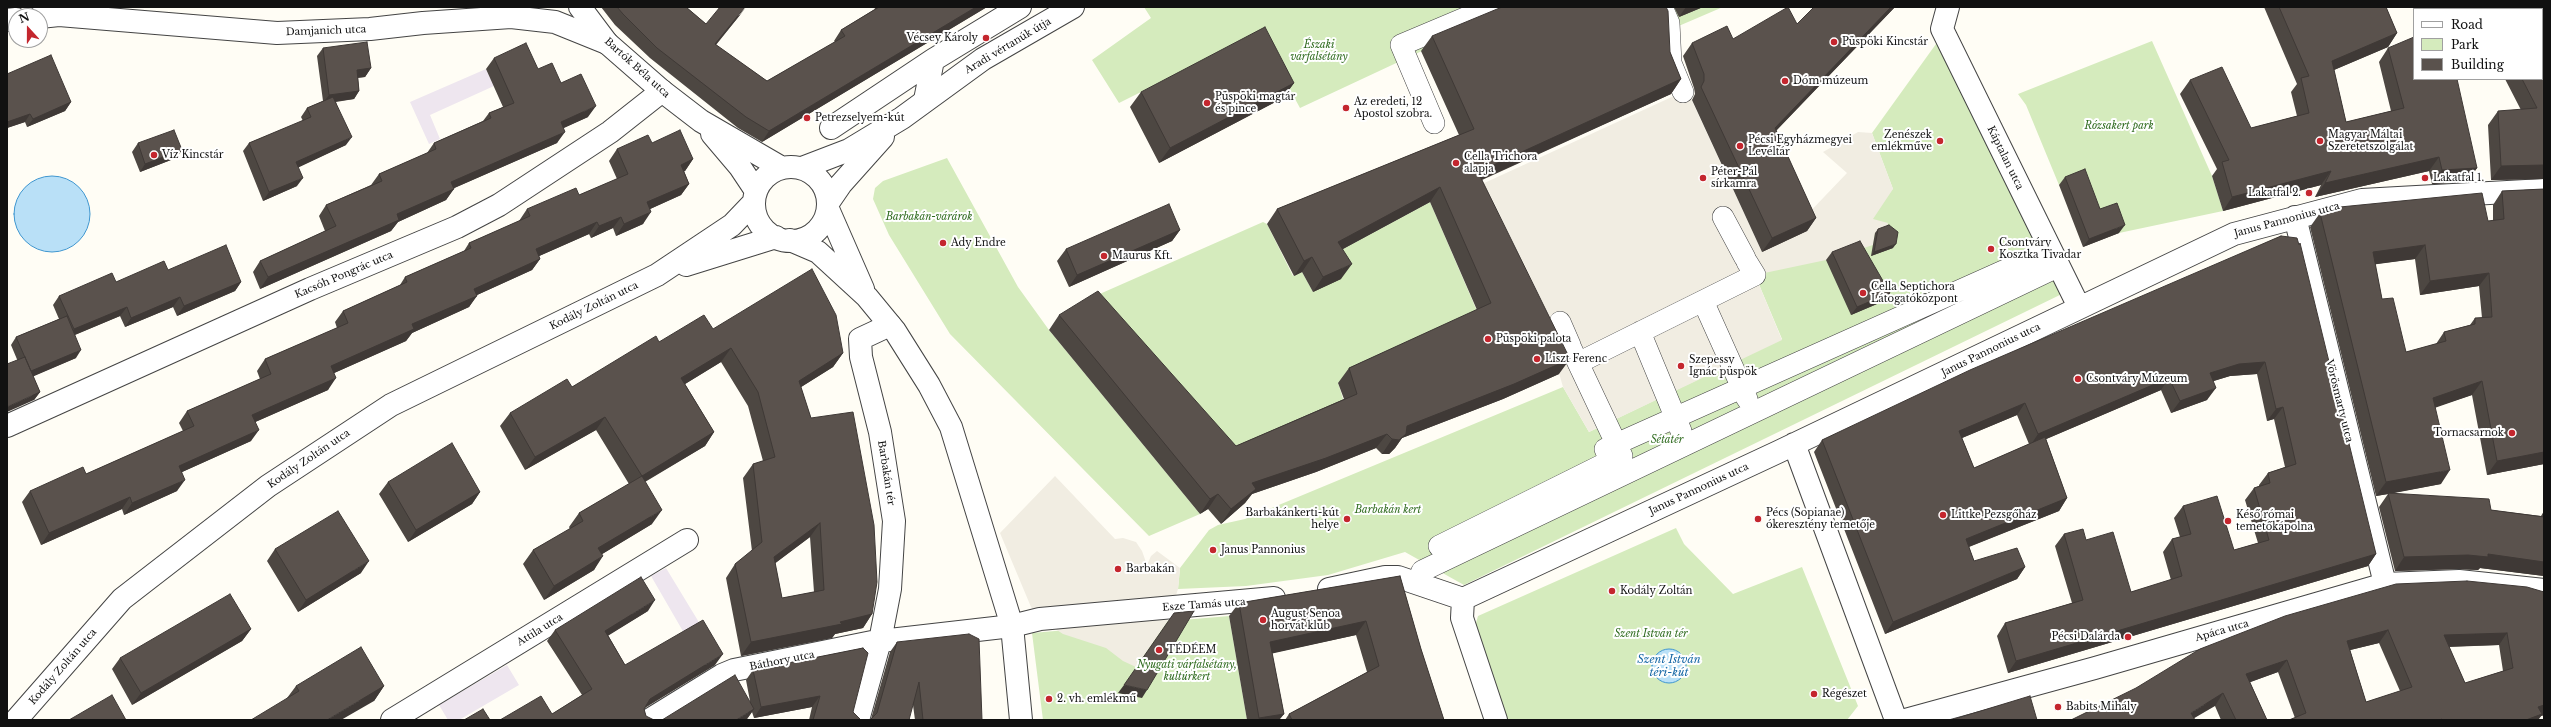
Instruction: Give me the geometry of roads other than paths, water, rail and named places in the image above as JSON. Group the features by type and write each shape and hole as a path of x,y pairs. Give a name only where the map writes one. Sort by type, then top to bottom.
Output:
{"street":[{"name":"Bartók Béla utca","path":"580,7 607,43 662,91 701,121 792,168"},
{"path":"832,128 933,60 1020,7"},
{"name":"Aradi vértanúk útja","path":"792,168 849,150 902,118 983,59 1073,7"},
{"path":"1434,123 1402,45 1491,7"},
{"path":"1662,7 1669,23 1671,63 1683,92"},
{"name":"Káptalan utca","path":"1948,7 1942,29 2052,259 2078,307"},
{"name":"Damjanich utca","path":"48,16 59,15 277,33 370,29 422,23 511,17 555,22 607,43"},
{"path":"925,100 933,60"},
{"name":"Kacsóh Pongrác utca","path":"7,426 310,289 457,227 499,205 610,132 662,91"},
{"name":"Aradi vértanúk útja","path":"828,206 841,184 902,118"},
{"name":"Bartók Béla utca","path":"701,121 740,167 755,197"},
{"path":"867,297 828,206 826,192 821,181 813,173 792,168 771,173 762,181 755,197 760,223 783,239 818,252 867,297 890,325 929,385 951,427 1012,626 1020,720"},
{"name":"Janus Pannonius utca","path":"1463,599 1794,444 2219,239 2259,226 2362,200 2544,190"},
{"name":"Kodály Zoltán utca","path":"16,720 122,599 268,486 391,405 657,275 732,225 755,197"},
{"path":"783,239 801,239 819,228 828,206"},
{"path":"1573,352 1640,332 1755,276 1723,217"},
{"name":"Vörösmarty utca","path":"2295,217 2385,584"},
{"name":"Kodály Zoltán utca","path":"657,275 783,239"},
{"path":"1439,546 1610,461 1604,449 1616,443 1675,418 1741,387 2052,259"},
{"path":"1415,572 1753,412 2052,259"},
{"path":"1703,301 1753,412"},
{"path":"1560,322 1629,471"},
{"name":"Barbakán tér","path":"880,641 890,589 894,521 880,432 859,348 860,339 890,325"},
{"path":"1640,332 1675,418 1687,443"},
{"path":"1794,444 1896,720"},
{"name":"Attila utca","path":"392,720 687,540"},
{"name":"Esze Tamás utca","path":"926,635 1012,626 1040,619 1255,601 1300,594 1385,577 1398,577 1415,572 1463,599"},
{"name":"Apáca utca","path":"1905,720 2095,668 2385,584 2459,581 2544,590"},
{"path":"1463,599 1462,618 1496,720"},
{"name":"Báthory utca","path":"649,720 722,675 734,670 880,641 926,635"},
{"path":"858,720 880,641"}],"water":[{"path":"52,176 66,179 79,187 87,200 90,214 87,228 79,241 66,249 52,252 38,249 25,241 17,228 14,214 17,200 25,187 38,179"},
{"name":"Szent István téri-kút","path":"1672,649 1681,654 1685,659 1685,673 1681,678 1676,682 1666,683 1662,682 1653,673 1652,663 1653,659 1662,650"}],"place":[{"name":"Vécsey Károly","path":"986,38"},
{"name":"Püspöki Kincstár","path":"1834,42"},
{"name":"Dóm múzeum","path":"1785,81"},
{"name":"Püspöki magtár és pince","path":"1207,103"},
{"name":"Az eredeti, 12 Apostol szobra.","path":"1346,108"},
{"name":"Petrezselyem-kút","path":"807,118"},
{"name":"Zenészek emlékműve","path":"1940,141"},
{"name":"Magyar Máltai Szeretetszolgálat","path":"2320,141"},
{"name":"Pécsi Egyházmegyei Levéltár","path":"1740,146"},
{"name":"Víz Kincstár","path":"154,155"},
{"name":"Cella Trichora alapja","path":"1456,163"},
{"name":"Péter-Pál sírkamra","path":"1703,178"},
{"name":"Lakatfal 1.","path":"2425,178"},
{"name":"Lakatfal 2.","path":"2309,193"},
{"name":"Ady Endre","path":"943,243"},
{"name":"Csontváry Kosztka Tivadar","path":"1991,249"},
{"name":"Maurus Kft.","path":"1104,256"},
{"name":"Cella Septichora Látogatóközpont","path":"1863,293"},
{"name":"Püspöki palota","path":"1488,339"},
{"name":"Liszt Ferenc","path":"1537,359"},
{"name":"Szepessy Ignác püspök","path":"1681,366"},
{"name":"Csontváry Múzeum","path":"2078,379"},
{"name":"Tornacsarnok","path":"2512,433"},
{"name":"Littke Pezsgőház","path":"1943,515"},
{"name":"Barbakánkerti-kút helye","path":"1347,519"},
{"name":"Pécs (Sopianae) ókeresztény temetője","path":"1758,519"},
{"name":"Késő római temetőkápolna","path":"2228,521"},
{"name":"Janus Pannonius","path":"1213,550"},
{"name":"Barbakán","path":"1118,569"},
{"name":"Kodály Zoltán","path":"1612,591"},
{"name":"August Senoa horvát klub","path":"1263,620"},
{"name":"Pécsi Dalárda","path":"2128,637"},
{"name":"TÉDÉEM","path":"1159,650"},
{"name":"Régészet","path":"1814,694"},
{"name":"2. vh. emlékmű","path":"1049,699"},
{"name":"Babits Mihály","path":"2058,707"}],"park label":[{"name":"Északi várfalsétány","path":"1319,50"},
{"name":"Rózsakert park","path":"2119,126"},
{"name":"Barbakán-várárok","path":"929,217"},
{"name":"Sétatér","path":"1667,440"},
{"name":"Barbakán kert","path":"1388,510"},
{"name":"Szent István tér","path":"1651,634"},
{"name":"Nyugati várfalsétány, kultúrkert","path":"1187,670"}]}
